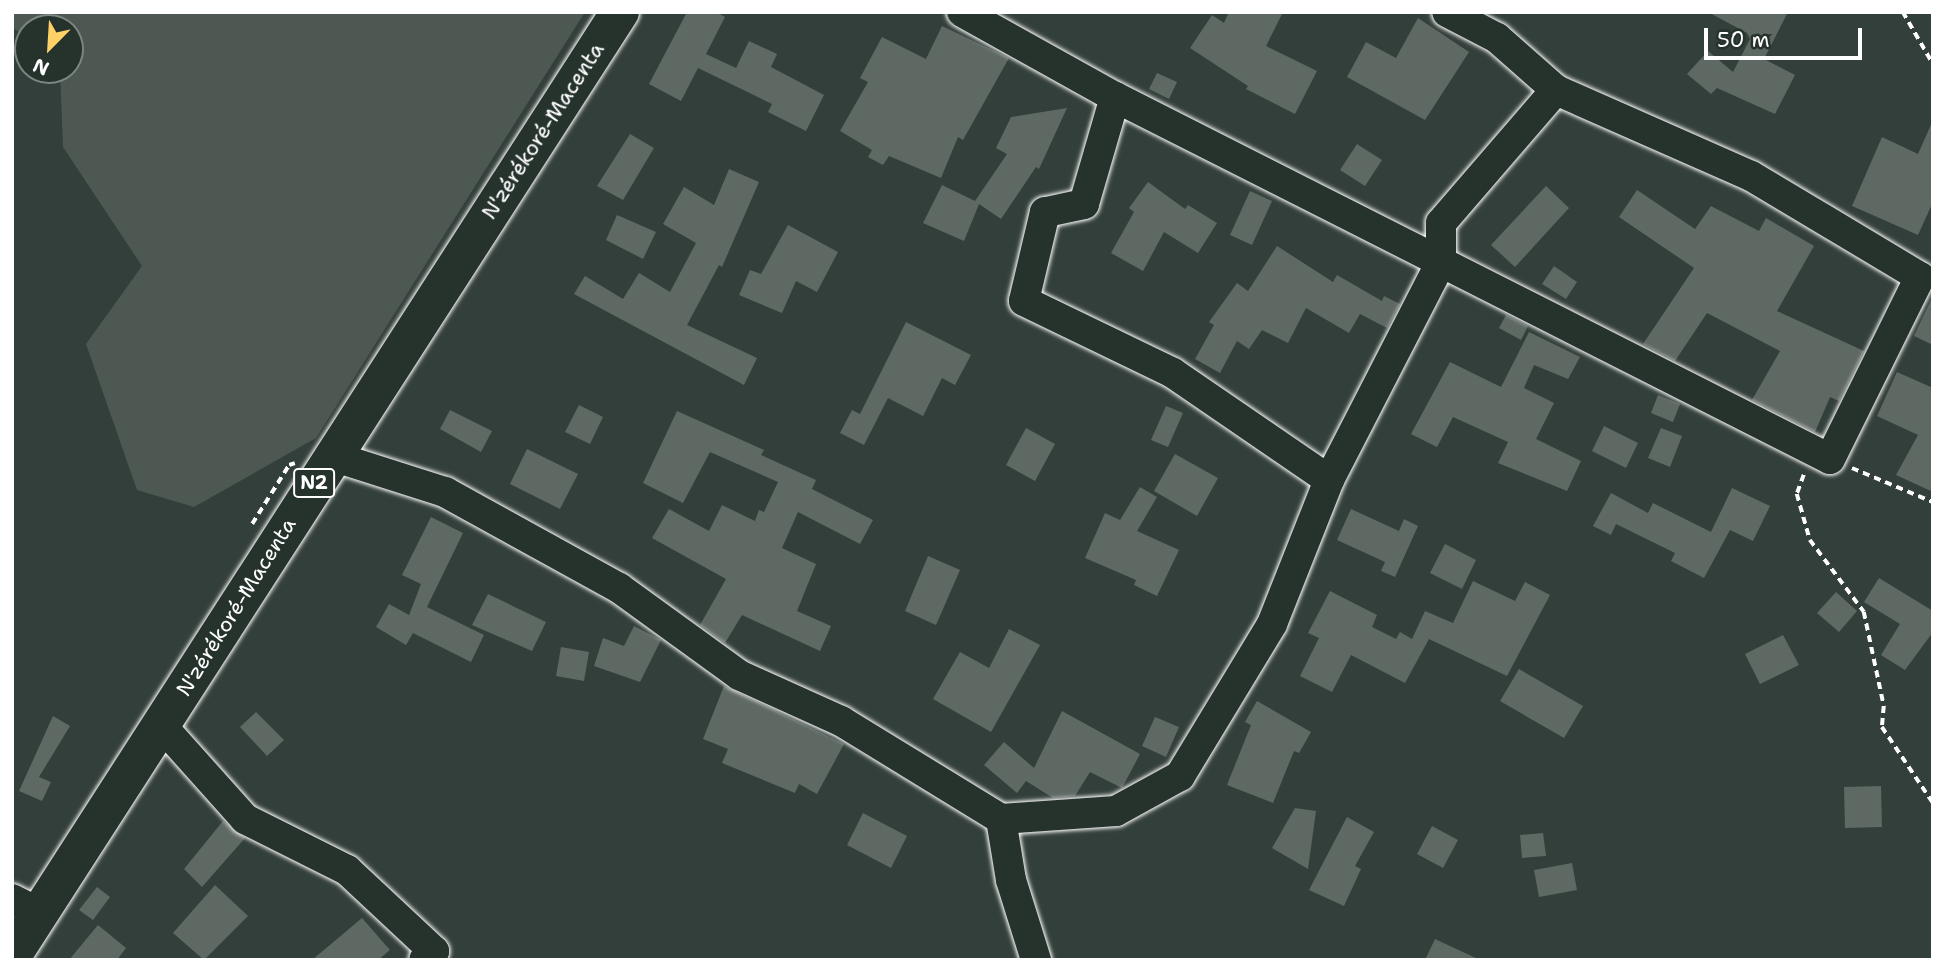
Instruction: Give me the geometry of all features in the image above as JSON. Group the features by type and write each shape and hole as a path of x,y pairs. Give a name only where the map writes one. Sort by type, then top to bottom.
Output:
{"highway":[{"name":"N'zérékoré-Macenta","path":"12,955 25,906 160,725 620,12"}],"street":[{"path":"962,12 1115,97 1821,455 1926,276 1751,176 1556,90 1497,38 1447,12"},
{"path":"332,456 445,492 619,588 739,675 841,721 1002,819 1116,811 1180,776 1272,624 1329,480 1441,262 1441,223 1556,90"},
{"path":"1115,97 1084,204 1045,212 1024,301 1173,373 1329,480"},
{"path":"160,725 245,819 347,870 434,951 424,960"},
{"path":"1002,819 1011,880 1036,960"},
{"path":"12,955 17,960"}],"path":[{"path":"1903,12 1933,64"},
{"path":"1933,502 1821,455 1797,494 1810,540 1864,612 1884,706 1882,727 1933,803"}],"shaded area":[{"path":"12,12 585,12 316,438 194,507 137,490 86,344 142,266 63,147 61,84 84,84 84,14 14,14 14,28"}],"building":[{"path":"687,12 716,12 725,17 706,54 736,68 749,41 777,54 771,67 824,95 806,131 768,112 772,104 698,68 681,101 649,84"},
{"path":"1229,12 1283,12 1266,46 1317,71 1295,114 1246,89 1248,86 1190,48 1212,15 1224,23"},
{"path":"1708,12 1788,12 1764,59 1795,75 1775,114 1717,88 1711,94 1687,74 1708,51 1733,72 1750,39 1747,33"},
{"path":"1418,18 1469,52 1425,120 1347,77 1366,42 1396,58"},
{"path":"942,26 1009,58 963,140 958,137 941,178 889,156 883,165 868,157 872,150 840,131 868,82 860,78 882,37 926,59"},
{"path":"1157,73 1177,82 1169,99 1149,89"},
{"path":"1067,108 1039,169 1036,167 1001,219 979,204 964,241 923,223 942,185 975,201 1007,154 996,148 1011,117"},
{"path":"1933,120 1933,202 1918,235 1852,206 1882,137 1918,154"},
{"path":"630,134 654,148 623,200 597,186"},
{"path":"1357,144 1382,160 1365,186 1340,170"},
{"path":"729,169 759,182 722,267 719,265 687,325 757,358 744,385 574,294 585,276 623,299 639,273 670,292 696,243 663,224 684,187 714,205"},
{"path":"1148,182 1185,209 1188,205 1217,223 1198,253 1164,232 1143,271 1111,253 1134,212 1129,208"},
{"path":"1546,186 1569,208 1515,267 1491,245"},
{"path":"1637,190 1695,229 1711,206 1759,231 1766,218 1814,246 1777,311 1864,351 1839,401 1830,397 1815,432 1752,400 1780,351 1707,313 1675,361 1643,344 1694,268 1619,217"},
{"path":"1250,191 1272,201 1252,245 1230,235"},
{"path":"617,215 656,232 643,259 606,240"},
{"path":"788,225 838,252 817,292 796,281 782,313 739,295 750,270 761,274"},
{"path":"1277,246 1333,282 1337,275 1382,301 1384,296 1400,304 1387,328 1360,314 1349,333 1306,308 1288,343 1262,330 1249,349 1237,341 1220,373 1195,359 1214,325 1209,322 1237,283 1248,291"},
{"path":"1554,266 1577,282 1566,299 1542,284"},
{"path":"1933,296 1933,345 1914,336"},
{"path":"1506,315 1528,326 1521,340 1499,328"},
{"path":"906,322 971,355 955,385 942,378 923,416 888,398 864,445 840,433 852,410 860,414"},
{"path":"1529,332 1580,357 1568,379 1534,365 1524,388 1554,403 1536,439 1581,461 1567,491 1498,463 1508,442 1453,417 1437,447 1411,434 1450,362 1501,387"},
{"path":"1897,372 1933,388 1933,492 1896,475 1918,435 1877,416"},
{"path":"1658,395 1680,404 1673,422 1651,413"},
{"path":"579,405 603,417 590,444 565,432"},
{"path":"1166,406 1183,413 1168,447 1151,440"},
{"path":"450,410 492,431 481,452 440,429"},
{"path":"677,411 764,450 761,455 816,480 812,489 873,520 860,544 798,512 782,548 816,564 797,611 831,626 820,651 742,615 725,643 700,625 726,579 652,538 669,509 709,531 722,505 755,521 759,510 764,512 778,482 710,452 683,503 643,483"},
{"path":"1604,426 1638,443 1626,468 1592,451"},
{"path":"1026,428 1055,444 1035,481 1006,465"},
{"path":"1661,428 1682,436 1670,467 1648,458"},
{"path":"527,449 578,474 560,509 510,484"},
{"path":"1175,454 1218,478 1197,516 1154,491"},
{"path":"1140,487 1157,497 1137,531 1179,550 1157,596 1134,585 1136,580 1085,558 1105,513 1120,520"},
{"path":"1732,488 1770,506 1753,541 1730,530 1704,578 1671,561 1675,553 1616,524 1611,535 1593,526 1611,493 1648,513 1653,503 1711,532"},
{"path":"1351,509 1399,531 1404,519 1418,526 1395,577 1381,571 1385,562 1337,540"},
{"path":"431,517 463,533 427,607 484,635 471,662 413,633 406,645 376,627 389,604 409,615 421,584 402,575"},
{"path":"1445,544 1476,560 1462,589 1430,573"},
{"path":"928,556 960,570 936,625 905,611"},
{"path":"1879,578 1933,611 1933,632 1905,670 1881,655 1900,624 1864,602"},
{"path":"1473,581 1515,601 1525,582 1550,595 1507,676 1429,639 1405,683 1351,655 1332,692 1300,676 1319,638 1308,633 1330,591 1377,615 1372,627 1396,639 1400,632 1412,639 1425,611 1453,623"},
{"path":"1836,592 1857,611 1839,632 1817,613"},
{"path":"488,594 546,622 532,651 472,625"},
{"path":"634,626 661,640 640,682 594,666 603,638 624,646"},
{"path":"1009,629 1040,645 991,732 933,699 960,652 989,668"},
{"path":"1783,635 1799,665 1760,684 1745,654"},
{"path":"561,647 589,652 584,681 556,676"},
{"path":"1519,669 1583,706 1564,738 1500,701"},
{"path":"724,686 844,744 817,794 799,784 795,793 722,763 728,749 703,739"},
{"path":"1257,701 1311,732 1299,753 1294,751 1273,803 1227,785 1251,725 1245,722"},
{"path":"1062,711 1140,754 1122,788 1090,772 1075,796 1053,798 1026,781 1017,793 984,765 1004,742 1034,768"},
{"path":"256,712 284,740 267,756 240,727"},
{"path":"53,716 70,726 39,777 51,782 42,801 19,791"},
{"path":"1155,717 1179,727 1166,757 1142,746"},
{"path":"1881,786 1882,827 1845,828 1844,787"},
{"path":"1295,808 1316,811 1308,869 1272,848"},
{"path":"863,813 907,836 891,868 847,845"},
{"path":"1347,817 1374,832 1355,866 1361,869 1344,906 1309,890"},
{"path":"223,821 245,838 202,887 184,869"},
{"path":"1432,826 1458,840 1443,868 1417,854"},
{"path":"1543,833 1546,856 1522,858 1520,835"},
{"path":"1572,863 1577,890 1539,897 1534,870"},
{"path":"215,885 248,916 204,960 173,933"},
{"path":"97,887 110,897 93,920 79,910"},
{"path":"362,918 390,950 378,960 312,960"},
{"path":"98,925 126,948 117,960 69,960"},
{"path":"1435,939 1480,960 1425,960"}]}
